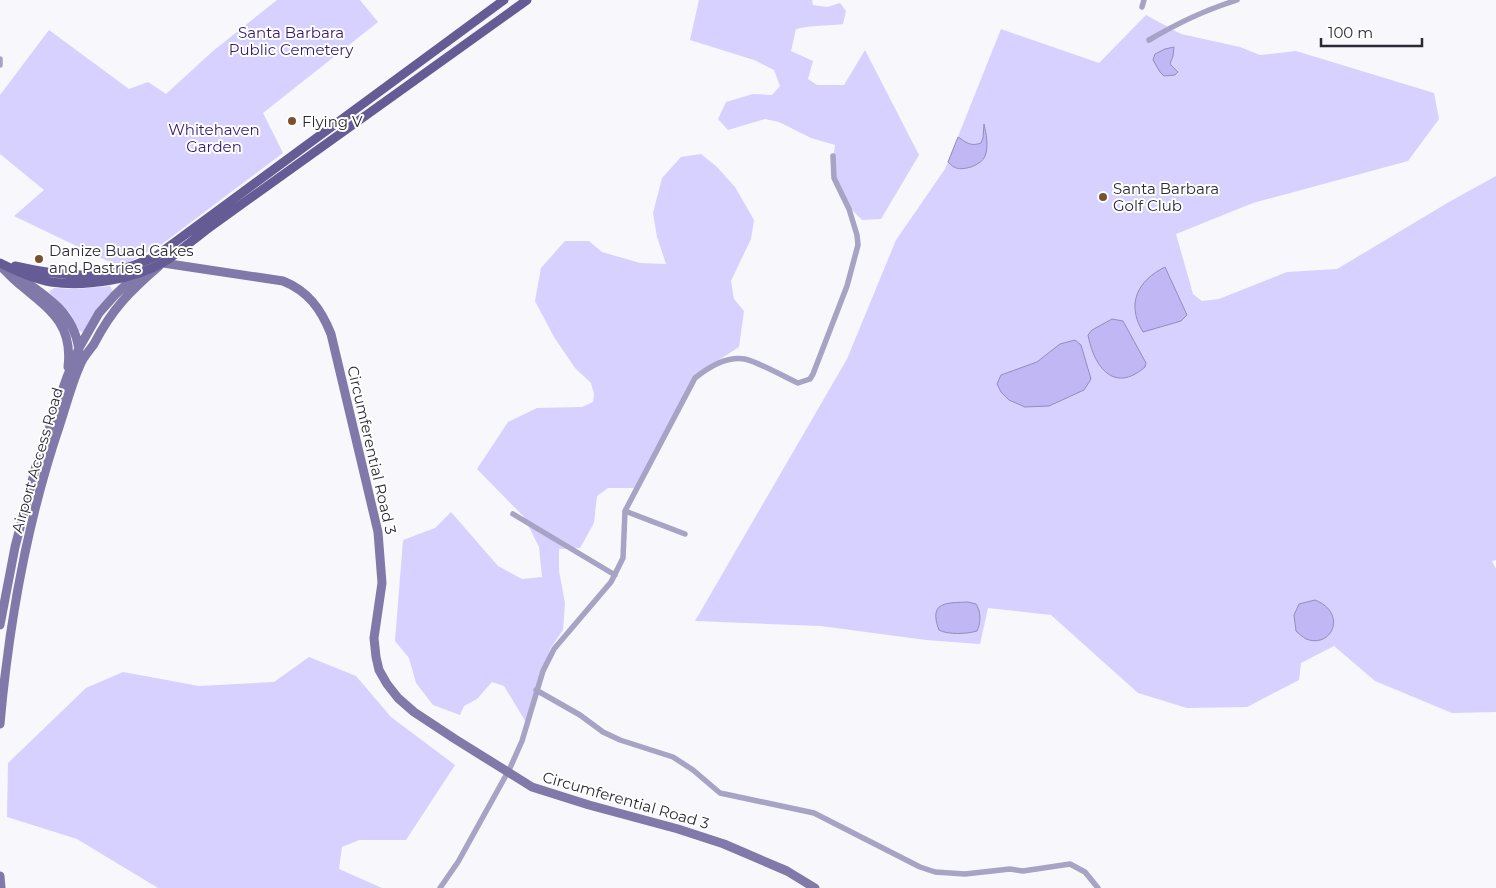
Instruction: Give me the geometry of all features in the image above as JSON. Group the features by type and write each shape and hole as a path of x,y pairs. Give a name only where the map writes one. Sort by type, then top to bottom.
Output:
{"main road":[{"path":"160,259 504,0"},
{"path":"0,264 51,274 75,276 95,275 160,259 210,227 527,0"},
{"name":"Airport Access Road","path":"0,625 15,547 36,466 79,348 100,313 115,296 141,272 160,259"},
{"name":"Airport Access Road","path":"0,724 13,639 18,587 44,475 82,361 93,345 100,329 116,307 160,259"},
{"name":"Circumferential Road 3","path":"160,259 283,281 299,289 317,305 325,318 331,334 378,532 382,583 374,646 380,670 386,684 398,698 414,712 532,787 724,844 787,871 815,888"},
{"path":"0,264 23,274 51,282 76,284 96,283 141,272"},
{"path":"0,264 60,308 70,321 77,337 82,361"},
{"path":"0,264 22,287 43,302 63,326 68,343 67,377"},
{"path":"0,877 1,888"}],"street":[{"path":"1142,7 1144,0"},
{"path":"1149,40 1179,22 1203,11 1237,0"},
{"path":"0,58 0,65"},
{"path":"440,888 458,862 508,772 522,741 536,690 554,649 615,575 623,558 625,511 695,378 706,368 718,362 744,359 798,383 810,379 813,374 846,286 858,245 849,209 834,178 833,156"},
{"path":"625,511 685,534"},
{"path":"512,514 615,575"},
{"path":"536,690 603,732 620,740 673,757 693,770 720,793 814,813 928,870 951,874 965,874 1010,869 1023,871 1070,864 1085,872 1098,888"}],"green space":[{"path":"277,0 360,0 378,22 263,113 283,153 162,244 129,262 116,265 14,216 44,190 0,154 0,95 49,30 129,89 148,82 166,94 213,51"},
{"path":"699,0 812,0 813,5 827,7 840,3 846,11 843,24 796,29 791,51 813,61 808,79 817,85 844,85 865,50 919,155 881,219 862,220 845,203 831,172 835,145 811,138 779,122 765,119 728,130 718,119 726,102 753,94 772,95 780,86 774,70 754,60 690,40"},
{"path":"1146,15 1181,34 1240,47 1260,55 1296,51 1434,93 1439,119 1408,161 1253,203 1176,234 1193,294 1202,301 1219,299 1287,272 1337,269 1496,176 1496,560 1492,561 1496,569 1496,712 1452,713 1375,681 1334,646 1301,663 1299,680 1247,707 1187,708 1138,693 1051,615 988,608 980,644 926,640 821,626 695,621 847,359 896,240 945,169 1001,29 1099,63"},
{"path":"701,154 717,167 735,187 754,220 751,239 731,281 734,299 744,311 739,347 697,374 637,488 608,488 597,496 594,523 580,548 559,549 559,571 565,603 563,630 550,649 527,724 504,686 492,682 477,699 464,706 460,715 433,705 416,683 409,658 395,641 403,540 435,528 451,512 498,566 522,579 542,577 539,547 524,517 477,469 508,422 537,408 582,407 593,402 594,394 591,383 575,368 554,337 535,301 541,268 565,241 589,241 602,252 640,263 666,264 657,237 653,213 662,178 681,157"},
{"path":"110,286 113,292 84,332 79,331 70,313 49,292 54,288 77,289"},
{"path":"309,657 356,676 391,717 455,765 406,840 359,840 342,847 339,869 382,888 158,888 77,839 7,817 8,763 86,688 123,672 199,686 274,682"}],"shaded area":[{"path":"1174,47 1170,64 1178,72 1175,75 1164,76 1153,60 1155,54"},
{"path":"984,124 987,144 983,159 976,165 967,168 962,169 952,166 948,162 958,137 971,144 981,143"},
{"path":"1165,267 1187,315 1181,321 1143,332 1135,312 1137,294 1147,279"},
{"path":"1112,319 1123,321 1146,363 1145,367 1134,375 1124,378 1115,377 1107,373 1100,366 1091,347 1088,335 1092,330"},
{"path":"1075,340 1081,345 1091,379 1084,390 1049,406 1025,407 1009,400 1001,392 997,384 1001,375 1037,362 1060,344"},
{"path":"1315,600 1325,606 1331,613 1334,621 1333,628 1329,634 1323,639 1315,641 1306,639 1296,631 1294,615 1299,604"},
{"path":"968,602 976,604 979,610 980,621 977,631 958,634 939,630 936,614 941,606"}],"place":[{"name":"Flying V","path":"292,121"},
{"name":"Santa Barbara Golf Club","path":"1103,197"},
{"name":"Danize Buad Cakes and Pastries","path":"39,259"}],"park label":[{"name":"Santa Barbara Public Cemetery","path":"291,40"},
{"name":"Whitehaven Garden","path":"214,138"}]}
